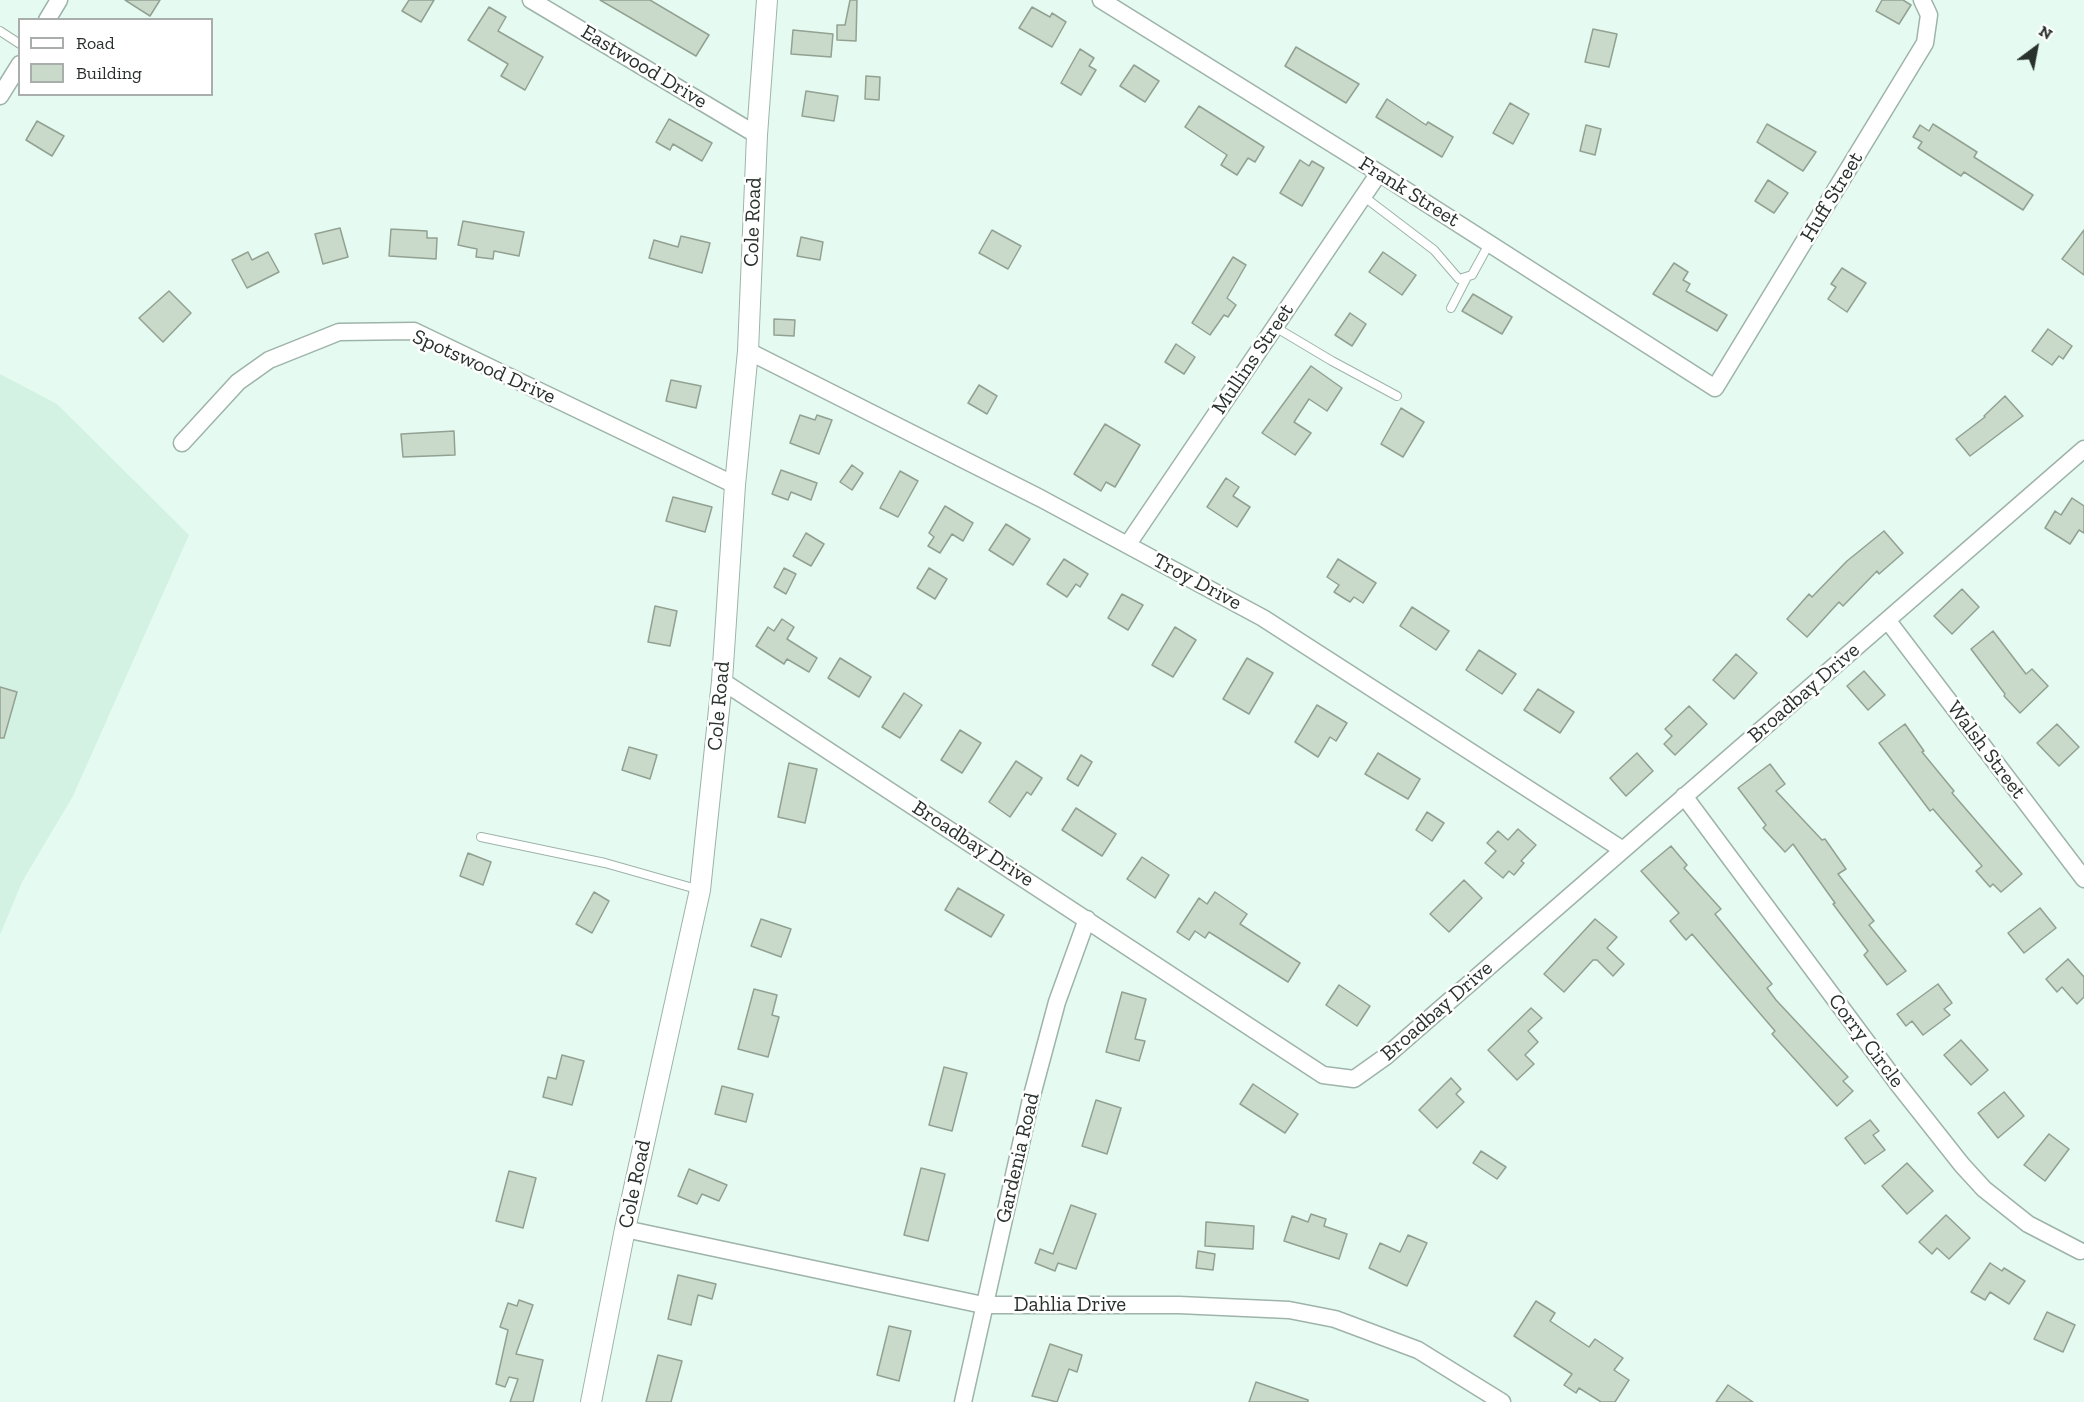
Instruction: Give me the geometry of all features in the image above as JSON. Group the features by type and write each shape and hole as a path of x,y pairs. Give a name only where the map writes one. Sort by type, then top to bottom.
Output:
{"street":[{"path":"48,18 59,0"},
{"name":"Eastwood Drive","path":"531,0 757,135"},
{"name":"Cole Road","path":"591,1402 625,1229 700,890 723,681 735,485 748,351 757,135 767,0"},
{"name":"Frank Street","path":"1101,0 1379,173 1715,388"},
{"name":"Huff Street","path":"1715,388 1925,43 1929,15 1922,0"},
{"path":"0,96 18,67"},
{"name":"Mullins Street","path":"1128,544 1379,173"},
{"name":"Spotswood Drive","path":"182,443 238,382 269,360 339,332 414,331 735,485"},
{"name":"Troy Drive","path":"748,351 1128,544 1263,618 1623,850"},
{"name":"Broadbay Drive","path":"723,681 1323,1076 1354,1079 1385,1056 2084,449"},
{"name":"Walsh Street","path":"1888,621 2084,879"},
{"name":"Corry Circle","path":"1684,796 1898,1084 1962,1166 1984,1189 2028,1224 2080,1251"},
{"name":"Gardenia Road","path":"963,1402 1057,1002 1087,919"},
{"name":"Dahlia Drive","path":"625,1229 984,1305 1179,1305 1289,1310 1335,1319 1418,1350 1502,1402"}],"lane":[{"path":"0,31 18,43"},
{"path":"1363,196 1434,249 1459,279 1466,279"},
{"path":"1451,308 1466,279 1472,275 1489,244"},
{"path":"1275,327 1397,396"},
{"path":"481,837 605,863 700,890"}],"shaded area":[{"path":"0,374 57,404 189,535 73,796 22,882 0,935"}],"building":[{"path":"125,0 160,0 150,16"},
{"path":"409,0 434,0 421,22 402,11"},
{"path":"600,0 650,0 709,35 696,56"},
{"path":"850,0 857,0 856,41 837,40 837,25 845,25"},
{"path":"1882,0 1903,0 1911,5 1899,24 1876,11"},
{"path":"489,7 506,17 498,31 543,57 525,90 501,76 508,64 468,40"},
{"path":"1032,7 1050,17 1052,13 1066,22 1052,47 1019,28"},
{"path":"1593,29 1617,34 1609,67 1585,62"},
{"path":"793,30 833,34 831,57 791,54"},
{"path":"1296,47 1359,84 1346,103 1285,66"},
{"path":"1080,49 1094,58 1089,66 1096,70 1081,95 1061,83"},
{"path":"1134,65 1159,81 1145,102 1120,86"},
{"path":"866,76 880,77 879,100 865,99"},
{"path":"806,91 838,96 834,121 802,116"},
{"path":"1387,99 1426,125 1428,122 1453,137 1442,157 1376,117"},
{"path":"1510,103 1529,114 1513,144 1493,133"},
{"path":"1199,106 1264,147 1255,162 1248,158 1237,175 1221,165 1227,155 1185,127"},
{"path":"669,119 712,143 702,161 673,144 670,150 656,142"},
{"path":"37,121 64,136 52,156 26,140"},
{"path":"1767,124 1816,152 1803,171 1757,142"},
{"path":"1933,124 1977,152 1974,157 2033,195 2023,210 1964,172 1961,176 1918,148 1922,142 1913,137 1920,125 1929,131"},
{"path":"1586,125 1601,129 1595,155 1580,151"},
{"path":"1300,160 1309,166 1312,161 1324,168 1302,206 1280,193"},
{"path":"1768,180 1788,193 1774,213 1755,201"},
{"path":"463,221 524,232 519,256 494,251 493,259 476,257 477,249 458,245"},
{"path":"340,228 348,257 323,264 315,234"},
{"path":"391,229 427,231 427,238 437,238 436,259 389,256"},
{"path":"992,230 1021,246 1008,269 979,253"},
{"path":"2084,230 2084,275 2062,259"},
{"path":"681,236 710,243 702,273 649,258 654,240 678,247"},
{"path":"801,237 823,242 820,260 797,256"},
{"path":"248,252 252,260 268,252 279,272 247,288 232,260"},
{"path":"1383,252 1416,275 1402,295 1369,272"},
{"path":"1233,257 1246,265 1227,298 1236,305 1228,317 1224,315 1210,335 1192,323"},
{"path":"1674,263 1688,272 1683,280 1690,284 1686,291 1727,315 1717,331 1653,294"},
{"path":"1842,268 1866,283 1847,312 1828,299 1836,287 1831,284"},
{"path":"169,291 191,313 163,342 139,318"},
{"path":"1473,294 1512,317 1502,334 1462,311"},
{"path":"1350,313 1366,324 1352,346 1335,335"},
{"path":"774,319 795,320 794,336 774,335"},
{"path":"2048,329 2072,346 2063,359 2059,356 2052,365 2032,351"},
{"path":"1176,344 1195,357 1184,374 1165,362"},
{"path":"1311,366 1342,388 1327,411 1309,399 1294,422 1311,433 1295,455 1262,433"},
{"path":"671,380 701,386 696,408 666,401"},
{"path":"979,385 997,396 987,414 968,403"},
{"path":"2005,396 2023,416 1970,456 1956,439 1985,417"},
{"path":"1401,408 1424,422 1403,457 1381,444"},
{"path":"800,415 815,420 817,415 832,420 819,454 790,443"},
{"path":"1105,424 1140,445 1115,487 1106,482 1101,491 1074,474"},
{"path":"454,431 455,455 403,457 401,434"},
{"path":"852,465 863,473 852,490 840,482"},
{"path":"781,470 817,483 811,500 791,492 788,500 772,494"},
{"path":"900,471 918,481 898,517 880,508"},
{"path":"1226,478 1239,487 1233,496 1250,507 1237,527 1207,507"},
{"path":"673,497 712,507 705,532 666,521"},
{"path":"2072,498 2084,506 2084,533 2079,530 2070,544 2045,528 2055,511 2061,515"},
{"path":"945,506 973,523 963,541 952,534 940,553 928,546 934,537 929,533"},
{"path":"1006,524 1030,539 1013,565 989,550"},
{"path":"1884,531 1903,553 1879,574 1877,571 1843,606 1839,602 1807,637 1787,619 1809,594 1812,597 1847,561"},
{"path":"806,533 824,544 811,566 793,556"},
{"path":"1064,559 1088,574 1080,587 1076,584 1067,597 1047,584"},
{"path":"1338,559 1376,583 1363,603 1354,597 1350,602 1334,592 1339,585 1327,577"},
{"path":"784,568 796,574 786,594 774,587"},
{"path":"929,568 947,579 935,599 917,588"},
{"path":"1962,589 1979,607 1952,634 1934,616"},
{"path":"1122,594 1143,605 1128,630 1108,618"},
{"path":"655,606 677,611 670,646 648,642"},
{"path":"1412,607 1449,631 1436,650 1400,626"},
{"path":"782,619 794,627 787,639 817,658 809,672 787,659 784,664 756,646 768,627 774,631"},
{"path":"1175,627 1196,640 1173,677 1152,665"},
{"path":"1993,631 2026,674 2032,669 2048,686 2020,713 2004,696 2005,694 1971,649"},
{"path":"1479,650 1516,674 1502,694 1466,670"},
{"path":"1736,654 1757,673 1734,699 1713,680"},
{"path":"840,658 871,677 859,697 828,678"},
{"path":"1247,658 1273,673 1249,714 1223,699"},
{"path":"1864,671 1885,695 1868,710 1847,686"},
{"path":"0,687 17,692 4,738 0,738"},
{"path":"1538,689 1574,712 1560,733 1524,710"},
{"path":"904,693 922,705 900,738 882,727"},
{"path":"1317,705 1347,723 1336,741 1330,737 1318,757 1295,742"},
{"path":"1689,706 1707,724 1675,755 1664,744 1672,736 1665,729"},
{"path":"1905,724 1924,751 1922,752 1954,791 1952,793 2022,874 2001,892 1993,884 1990,887 1976,871 1982,866 1933,809 1930,811 1879,743"},
{"path":"2057,724 2079,747 2059,766 2037,743"},
{"path":"960,730 981,743 962,773 941,760"},
{"path":"629,747 657,755 650,779 622,770"},
{"path":"1378,753 1420,779 1408,799 1365,774"},
{"path":"1637,753 1653,771 1626,796 1610,778"},
{"path":"1081,755 1092,762 1078,786 1067,779"},
{"path":"1016,761 1042,778 1031,795 1027,792 1010,817 989,802"},
{"path":"789,763 817,769 805,823 778,817"},
{"path":"1770,764 1785,784 1776,791 1822,840 1825,839 1846,869 1838,874 1874,921 1869,925 1906,971 1887,985 1864,955 1868,951 1793,844 1785,852 1763,828 1766,825 1738,788"},
{"path":"1076,808 1116,834 1102,856 1062,830"},
{"path":"1427,812 1444,823 1432,841 1416,830"},
{"path":"1518,829 1536,845 1521,861 1524,863 1514,875 1509,871 1503,878 1485,863 1496,851 1487,843 1498,831 1508,840"},
{"path":"1671,846 1687,865 1684,868 1721,909 1715,914 1772,984 1767,988 1776,1000 1848,1077 1843,1081 1853,1091 1837,1106 1772,1034 1775,1031 1692,934 1686,940 1670,921 1679,913 1641,871"},
{"path":"468,853 491,862 483,885 460,876"},
{"path":"1142,857 1169,875 1155,898 1127,879"},
{"path":"1464,880 1482,898 1449,932 1430,914"},
{"path":"958,888 1004,915 991,937 945,910"},
{"path":"594,892 609,901 592,933 576,924"},
{"path":"1215,892 1247,914 1240,924 1300,963 1288,982 1209,932 1205,938 1195,931 1189,940 1177,932 1199,898 1207,904"},
{"path":"2040,908 2056,928 2024,953 2008,933"},
{"path":"761,919 791,929 781,957 751,946"},
{"path":"1595,919 1617,937 1607,948 1624,964 1613,976 1597,960 1593,960 1564,992 1544,974"},
{"path":"2068,959 2084,977 2084,997 2077,1004 2062,987 2057,992 2046,979"},
{"path":"1938,984 1952,1003 1944,1009 1950,1015 1923,1035 1912,1021 1906,1026 1897,1014"},
{"path":"1339,985 1370,1006 1357,1026 1326,1005"},
{"path":"754,989 777,995 772,1015 779,1017 768,1057 738,1049"},
{"path":"1122,992 1146,999 1135,1039 1145,1041 1139,1061 1106,1052"},
{"path":"1531,1008 1542,1018 1528,1031 1538,1042 1525,1055 1534,1064 1517,1080 1488,1050"},
{"path":"1961,1040 1988,1070 1971,1085 1944,1055"},
{"path":"562,1055 584,1061 572,1105 543,1097 548,1077 556,1079"},
{"path":"944,1067 967,1073 952,1131 929,1125"},
{"path":"1451,1078 1461,1089 1456,1094 1464,1102 1437,1128 1419,1110"},
{"path":"1253,1084 1298,1114 1285,1133 1240,1104"},
{"path":"722,1086 753,1094 746,1122 715,1114"},
{"path":"2004,1092 2024,1116 1998,1138 1978,1113"},
{"path":"1096,1100 1121,1108 1107,1154 1082,1146"},
{"path":"1870,1120 1879,1131 1873,1135 1885,1150 1865,1164 1845,1138"},
{"path":"2049,1134 2069,1149 2045,1181 2024,1165"},
{"path":"1481,1151 1506,1167 1497,1179 1473,1163"},
{"path":"1907,1163 1933,1191 1907,1214 1882,1186"},
{"path":"921,1168 945,1174 928,1241 904,1235"},
{"path":"689,1169 727,1185 719,1201 702,1194 697,1204 678,1196"},
{"path":"509,1171 536,1178 523,1228 496,1221"},
{"path":"1071,1205 1096,1214 1076,1269 1058,1263 1055,1271 1035,1263 1040,1249 1053,1254"},
{"path":"1311,1214 1326,1219 1324,1226 1347,1234 1339,1259 1284,1241 1292,1216 1308,1222"},
{"path":"1946,1215 1970,1238 1949,1259 1937,1248 1932,1254 1919,1242"},
{"path":"1206,1222 1254,1226 1253,1249 1205,1246"},
{"path":"1408,1235 1427,1243 1407,1286 1369,1268 1380,1243 1400,1252"},
{"path":"1198,1251 1215,1254 1213,1270 1196,1268"},
{"path":"1990,1263 2002,1271 2004,1268 2025,1281 2009,1304 1990,1292 1985,1300 1971,1292"},
{"path":"678,1275 716,1284 712,1299 698,1295 691,1325 668,1319"},
{"path":"519,1300 533,1305 516,1354 543,1360 533,1402 510,1402 518,1379 509,1377 505,1387 496,1384 508,1330 500,1327 508,1303 517,1306"},
{"path":"1536,1301 1555,1313 1550,1321 1589,1347 1595,1339 1623,1358 1614,1370 1629,1380 1615,1402 1601,1402 1579,1388 1576,1393 1564,1385 1572,1374 1514,1336"},
{"path":"2047,1312 2075,1325 2063,1352 2034,1339"},
{"path":"889,1326 911,1331 899,1381 877,1375"},
{"path":"1050,1344 1082,1355 1077,1372 1069,1369 1057,1402 1032,1396"},
{"path":"658,1355 682,1361 671,1402 646,1402"},
{"path":"1256,1382 1308,1400 1308,1402 1249,1402"},
{"path":"1728,1385 1753,1402 1716,1402"}]}
